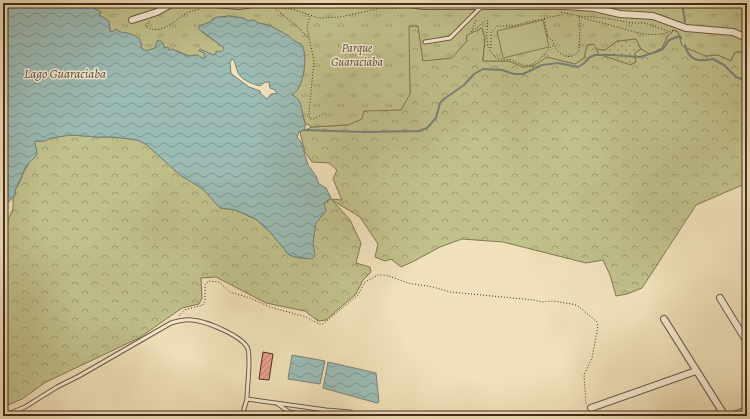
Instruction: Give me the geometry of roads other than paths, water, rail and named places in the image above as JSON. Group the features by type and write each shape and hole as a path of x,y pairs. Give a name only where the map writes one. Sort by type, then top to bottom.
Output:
{"street":[{"path":"300,3 383,6"},
{"path":"132,20 157,12 175,4"},
{"path":"200,6 260,5"},
{"path":"403,6 579,7 620,14 653,16 686,28 733,32 747,38"},
{"path":"720,298 747,342"},
{"path":"664,320 725,416"},
{"path":"591,408 696,371"},
{"path":"732,416 747,410"}],"lane":[{"path":"425,42 450,38 482,6"},
{"path":"3,416 25,407 57,387 164,327 178,321 186,320 200,321 231,334 246,345 248,357 247,399 242,416"},
{"path":"247,399 350,412 361,416"},
{"path":"277,403 289,412 311,416"},
{"path":"326,410 336,416"}],"water":[{"name":"Lago Guaraciaba","path":"3,3 91,3 95,9 102,12 99,15 109,21 110,31 112,32 116,29 120,32 133,35 140,39 140,43 142,44 141,48 146,51 155,48 157,41 160,40 163,43 164,48 168,47 169,50 172,49 188,56 198,55 205,58 204,53 199,51 200,49 213,55 216,54 216,51 221,52 224,48 199,29 199,26 210,22 217,17 228,16 243,18 248,21 254,20 258,23 269,25 302,45 305,57 304,72 296,92 292,95 296,97 301,104 304,121 306,124 304,130 299,132 297,137 301,142 308,165 316,176 319,184 326,188 331,198 324,203 326,211 316,223 313,242 315,256 312,259 289,255 270,232 257,220 236,210 220,208 203,189 180,175 147,145 138,140 72,135 51,138 45,141 35,141 37,153 25,168 15,190 15,195 5,206 6,209 3,217","holes":["232,59 234,60 240,76 260,86 265,82 269,82 270,88 275,90 277,93 271,94 267,99 261,94 260,91 249,87 233,75 231,73 230,62"]},
{"path":"292,355 325,361 320,384 288,379"},
{"path":"328,362 376,373 379,402 377,403 323,388"}],"waterway":[{"path":"682,3 685,22"},
{"path":"304,130 363,132 419,131 427,128 436,118 440,103 444,99 464,85 474,74 483,69 502,70 514,74 523,74 542,65 558,63 578,67 590,57 595,55 640,57 663,49 669,40 680,36 681,38"},
{"path":"685,45 689,54 695,59 713,59 724,65 736,77 747,81"}],"park label":[{"name":"Parque Guaraciaba","path":"357,55"}]}
